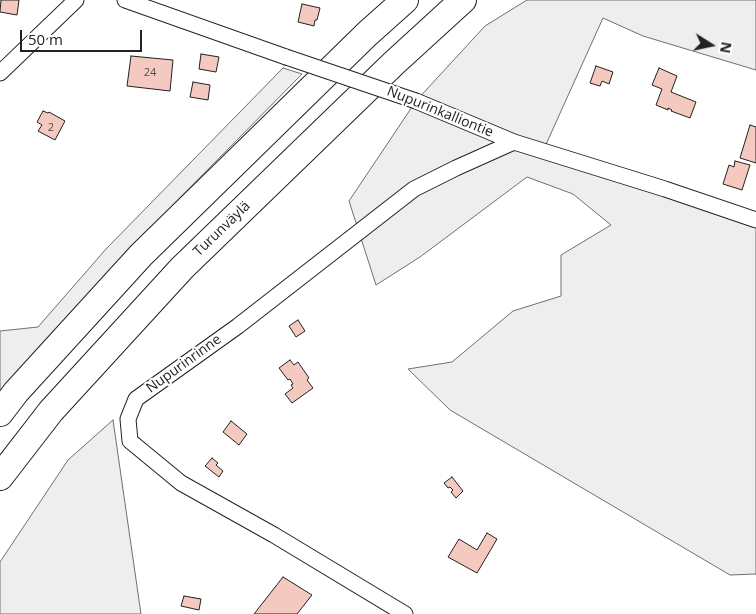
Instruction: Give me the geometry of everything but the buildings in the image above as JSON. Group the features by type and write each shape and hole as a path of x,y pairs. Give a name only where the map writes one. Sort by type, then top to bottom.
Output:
{"highway":[{"path":"0,413 16,392 141,255 360,41 405,0"},
{"name":"Turunväylä","path":"0,477 51,411 182,268 394,63 463,0"}],"street":[{"path":"0,73 76,0"},
{"name":"Nupurinkalliontie","path":"125,0 416,101 514,142 665,189 756,220"},
{"name":"Nupurinrinne","path":"405,614 274,535 181,484 130,441 128,419 136,399 238,326 414,188 514,142"}],"shaded area":[{"path":"527,0 756,0 756,70 643,36 603,18 543,151 756,220 756,574 730,575 450,410 408,369 452,362 513,311 561,296 561,255 611,225 573,194 527,177 420,257 376,285 349,201 416,101 485,26"},
{"path":"283,68 302,74 164,214 0,394 0,331 38,327 106,249"},
{"path":"113,420 141,614 0,614 0,562 68,460"}]}
